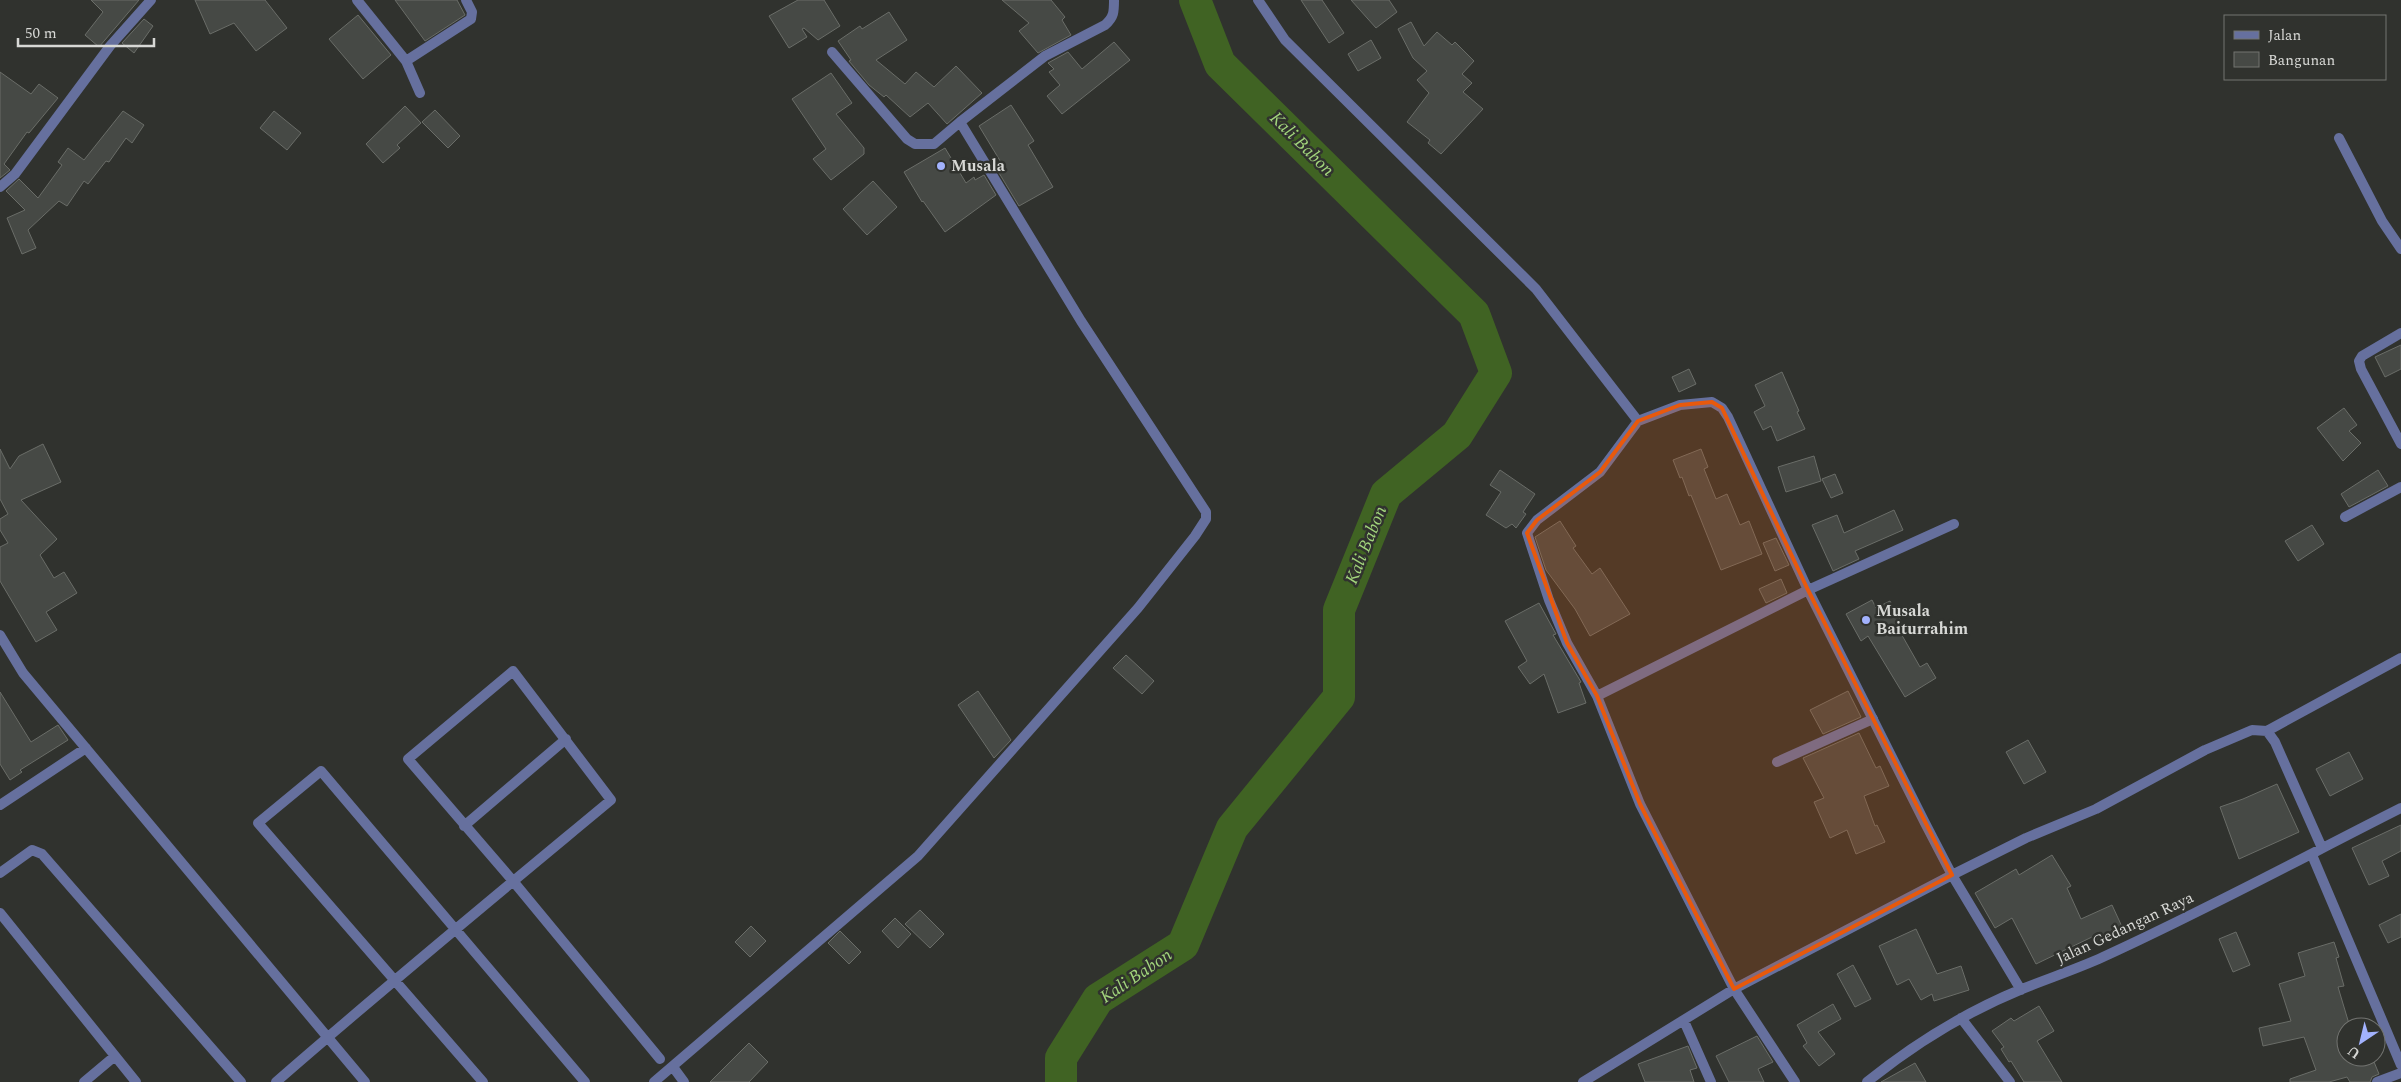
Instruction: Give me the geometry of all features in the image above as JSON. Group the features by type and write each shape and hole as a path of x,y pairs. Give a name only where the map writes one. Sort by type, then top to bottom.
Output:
{"street":[{"path":"0,187 15,174 110,46 151,0"},
{"path":"357,0 406,61 420,93"},
{"path":"406,61 471,19 472,12 466,0"},
{"path":"832,52 907,139 915,144 934,144 1046,56 1105,25 1112,19 1114,0"},
{"path":"1258,0 1285,40 1536,289 1638,420"},
{"path":"654,1082 674,1067 918,856 1138,608 1195,536 1206,519 1206,512 1081,321 960,122"},
{"path":"2339,138 2382,221 2401,249"},
{"path":"2401,334 2362,356 2360,361 2361,369 2401,444"},
{"path":"1795,1082 1734,989 1640,804 1597,696 1567,643 1549,600 1527,533 1536,520 1600,472 1638,420 1680,405 1712,402 1722,408 1728,417 1808,590 1952,875 2021,990"},
{"path":"2345,517 2401,486"},
{"path":"1597,696 1808,590 1954,524"},
{"path":"0,635 23,672 365,1082"},
{"path":"1583,1082 1734,989 1952,875 2026,838 2096,809 2205,750 2252,730 2267,731 2401,658"},
{"path":"276,1082 327,1037 513,881 611,800 512,671 408,759 513,881 660,1059"},
{"path":"1777,762 1873,719"},
{"path":"2267,731 2289,770 2322,848"},
{"path":"464,826 566,739"},
{"path":"0,804 86,748"},
{"path":"483,1082 258,823 321,771 585,1082"},
{"name":"Jalan Gedangan Raya","path":"1867,1082 1896,1059 1960,1018 2021,990 2102,958 2312,855 2322,848 2401,808"},
{"path":"0,873 32,850 42,854 241,1082"},
{"path":"2312,855 2401,1065"},
{"path":"0,913 136,1082"},
{"path":"1960,1018 2010,1082"},
{"path":"1684,1021 1711,1082"},
{"path":"84,1082 115,1056"},
{"path":"674,1067 684,1082"},
{"path":"2378,1082 2401,1072"}],"highlighted area":[{"path":"1712,402 1722,408 1808,590 1952,875 1734,989 1640,804 1597,696 1567,643 1530,546 1527,533 1537,520 1600,472 1638,421 1680,405"}],"building":[{"path":"91,0 139,0 99,47 85,35 103,12"},
{"path":"195,0 265,0 287,28 256,51 234,23 210,34"},
{"path":"395,0 457,0 465,15 425,41"},
{"path":"798,0 824,0 840,26 818,40 804,28 802,29 807,37 789,48 769,16"},
{"path":"1002,0 1051,0 1065,17 1062,20 1071,35 1038,53 1019,31 1029,23"},
{"path":"1301,0 1322,0 1344,33 1329,43"},
{"path":"1351,0 1389,0 1397,12 1376,28"},
{"path":"889,12 907,40 876,60 905,84 916,72 934,87 956,66 982,93 947,124 928,103 910,117 886,95 884,97 869,85 849,61 851,60 838,41 860,26 862,29"},
{"path":"358,15 391,55 363,79 329,39"},
{"path":"144,19 153,26 134,53 122,43"},
{"path":"1411,22 1424,46 1437,32 1452,45 1455,42 1474,61 1462,74 1472,83 1463,92 1483,109 1441,154 1428,143 1430,140 1407,122 1429,93 1417,80 1427,71 1413,58 1398,29"},
{"path":"1371,40 1381,58 1358,71 1348,54"},
{"path":"1114,42 1130,60 1062,114 1047,96 1060,85 1049,72 1054,69 1048,63 1068,52 1082,69"},
{"path":"0,72 31,94 39,84 58,98 29,133 27,132 4,164 10,170 0,178"},
{"path":"831,73 852,103 836,114 864,148 864,154 831,180 813,159 826,149 792,99"},
{"path":"1011,105 1034,141 1028,145 1053,187 1019,206 996,168 1002,164 979,126"},
{"path":"405,106 421,123 397,145 400,148 383,163 366,144"},
{"path":"435,110 460,136 448,148 422,122"},
{"path":"123,111 144,125 132,143 126,138 109,162 106,161 88,184 84,181 67,206 59,201 28,230 36,248 22,254 7,218 25,210 6,191 19,179 38,198 62,165 58,162 68,148 84,160"},
{"path":"274,111 301,133 287,150 260,128"},
{"path":"945,148 966,183 974,177 975,180 984,175 996,195 945,232 922,202 904,172"},
{"path":"873,181 897,207 867,235 843,209"},
{"path":"2401,345 2401,369 2385,377 2375,357"},
{"path":"1689,369 1696,384 1679,392 1672,377"},
{"path":"1782,372 1805,429 1777,441 1771,426 1763,430 1754,412 1765,406 1755,385"},
{"path":"2344,408 2357,425 2349,431 2361,443 2343,461 2317,428"},
{"path":"43,444 61,482 21,500 57,539 40,555 54,578 64,572 77,593 46,612 57,630 36,642 0,581 0,547 8,543 0,530 0,519 8,514 0,499 0,449 10,469 19,456"},
{"path":"1701,449 1708,467 1704,469 1716,499 1727,494 1740,525 1749,521 1762,554 1721,570 1691,495 1689,496 1673,460"},
{"path":"1814,456 1821,481 1786,492 1778,467"},
{"path":"1500,470 1535,494 1523,512 1526,514 1516,528 1512,524 1506,528 1486,515 1501,492 1490,485"},
{"path":"2378,470 2388,486 2349,507 2341,494"},
{"path":"1835,474 1843,493 1831,498 1822,479"},
{"path":"1894,510 1903,530 1855,551 1859,559 1833,571 1812,525 1837,515 1844,533"},
{"path":"1560,521 1576,546 1573,548 1592,574 1600,568 1630,614 1590,636 1575,609 1546,570 1535,537"},
{"path":"2312,525 2324,544 2298,561 2285,541"},
{"path":"1776,538 1789,565 1775,571 1763,543"},
{"path":"1781,579 1787,593 1766,603 1759,589"},
{"path":"1872,600 1876,608 1890,601 1904,627 1899,630 1920,667 1927,663 1936,678 1905,697 1868,636 1861,641 1846,614"},
{"path":"1539,603 1556,634 1553,635 1581,682 1579,683 1586,703 1558,713 1544,674 1530,684 1518,667 1527,661 1505,621"},
{"path":"1126,655 1154,681 1142,694 1113,668"},
{"path":"978,691 1011,740 994,758 958,705"},
{"path":"1848,691 1861,717 1823,734 1810,710"},
{"path":"0,692 31,742 58,725 68,740 20,770 22,772 10,780 0,764"},
{"path":"1859,733 1876,768 1880,766 1889,786 1864,796 1875,826 1877,825 1885,842 1856,854 1847,830 1830,838 1814,802 1824,798 1803,758"},
{"path":"2028,740 2046,772 2024,784 2006,752"},
{"path":"2349,752 2363,779 2330,796 2316,769"},
{"path":"2277,784 2299,832 2239,859 2220,807"},
{"path":"2401,825 2401,851 2382,861 2389,876 2369,885 2352,848"},
{"path":"2052,855 2071,886 2067,888 2081,919 2112,905 2124,931 2095,944 2092,937 2036,964 2012,918 1995,928 1975,893 2016,869 2019,875"},
{"path":"920,910 944,934 930,948 905,924"},
{"path":"2401,914 2401,937 2388,943 2379,925"},
{"path":"895,918 911,934 898,948 882,931"},
{"path":"751,926 766,941 750,957 735,942"},
{"path":"1916,929 1937,974 1961,966 1969,990 1934,1001 1932,994 1921,1000 1909,979 1897,985 1879,946"},
{"path":"840,931 861,952 849,964 828,943"},
{"path":"2236,932 2250,965 2233,972 2219,939"},
{"path":"2334,942 2339,957 2336,958 2344,986 2338,987 2347,1017 2336,1017 2336,1067 2376,1067 2379,1074 2372,1077 2370,1082 2350,1082 2347,1077 2329,1082 2290,1082 2290,1079 2316,1070 2304,1037 2263,1046 2259,1028 2291,1021 2279,984 2305,976 2298,953"},
{"path":"1853,965 1871,999 1855,1007 1837,974"},
{"path":"1833,1004 1841,1019 1818,1032 1835,1054 1819,1066 1803,1046 1807,1043 1797,1025"},
{"path":"2039,1006 2054,1031 2037,1041 2062,1082 2024,1082 2011,1061 2009,1062 2001,1049 2004,1047 1992,1031 2011,1018 2014,1021"},
{"path":"1757,1036 1773,1062 1758,1069 1764,1082 1729,1082 1716,1056"},
{"path":"749,1043 768,1062 749,1082 710,1082"},
{"path":"1688,1046 1697,1068 1690,1070 1694,1082 1645,1082 1638,1064"},
{"path":"1915,1063 1926,1082 1881,1082"}],"waterway":[{"name":"Kali Babon","path":"1061,1082 1061,1058 1098,999 1183,945 1232,828 1339,697 1339,610 1386,494 1457,435 1496,373 1474,314 1220,64 1195,0"}],"place":[{"name":"Musala","path":"941,166"},
{"name":"Musala Baiturrahim","path":"1866,620"}]}
